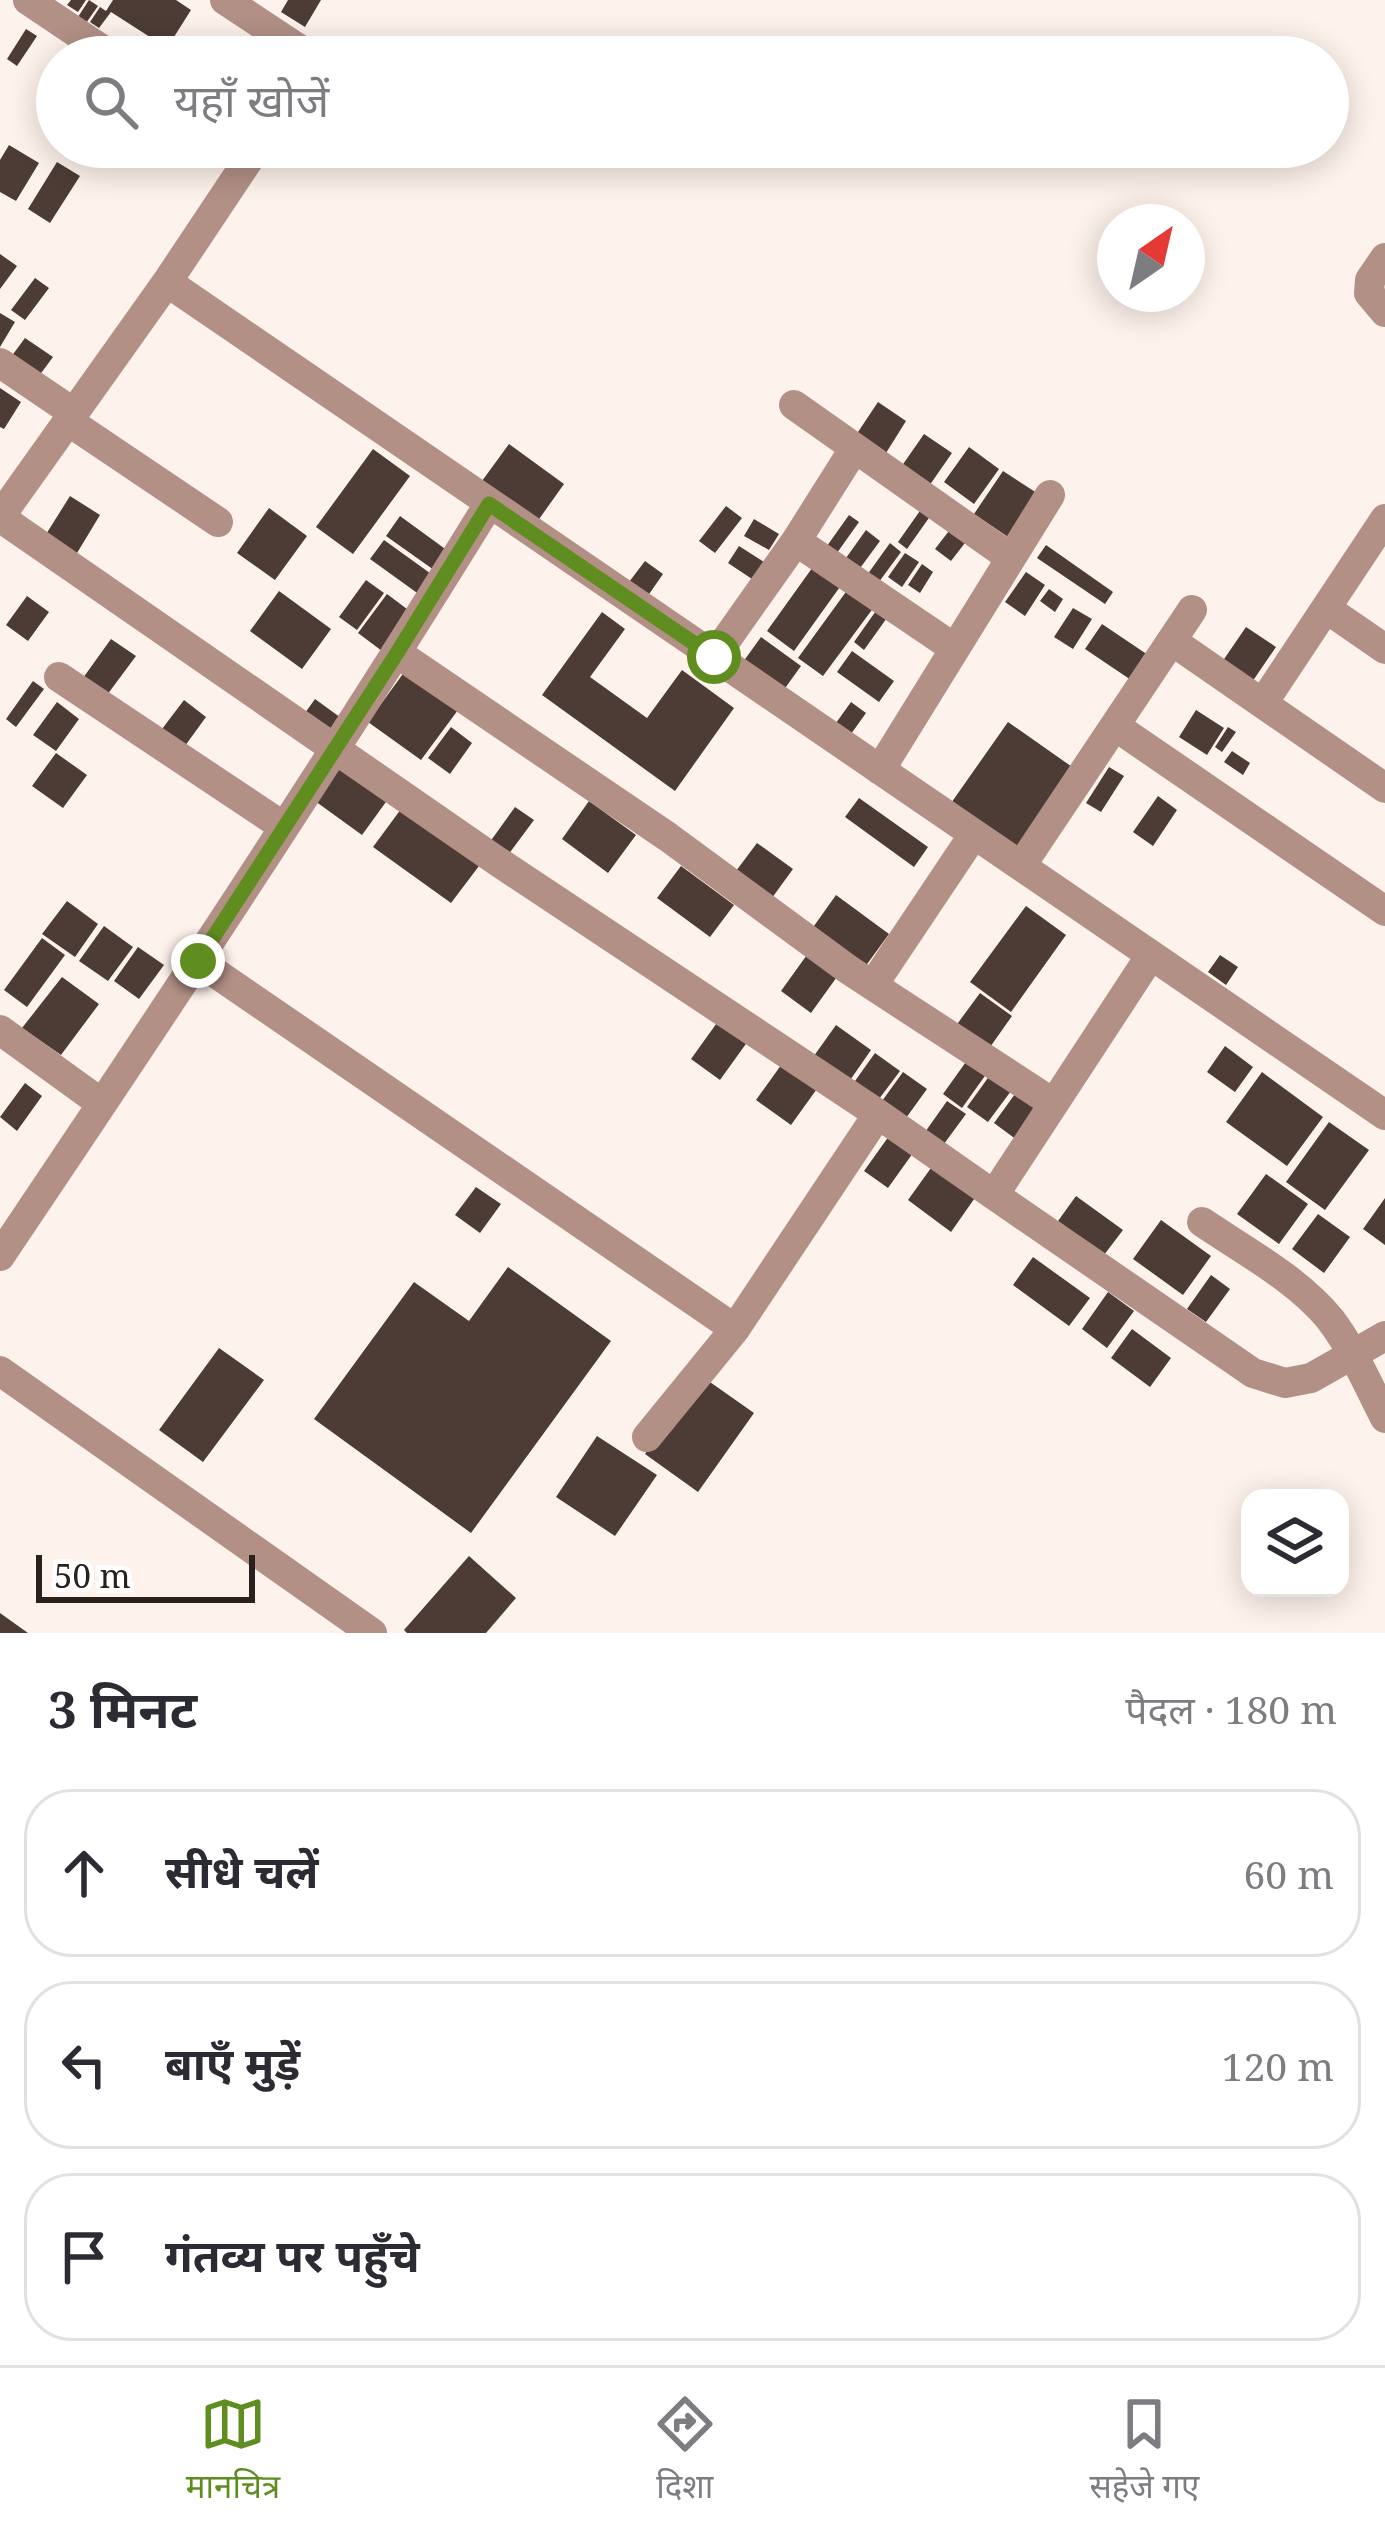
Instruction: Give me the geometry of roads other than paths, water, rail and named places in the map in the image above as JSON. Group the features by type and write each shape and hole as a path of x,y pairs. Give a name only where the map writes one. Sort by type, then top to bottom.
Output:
{"street":[{"path":"28,0 82,36"},
{"path":"225,0 279,36"},
{"path":"240,168 71,417 11,477 5,512 11,525 496,861 878,1114 1253,1373 1285,1383 1311,1378 1385,1336"},
{"path":"1385,258 1370,280 1369,293 1385,312"},
{"path":"167,282 1385,1115"},
{"path":"0,363 218,522"},
{"path":"794,405 1011,558"},
{"path":"714,657 854,449"},
{"path":"880,770 1050,495"},
{"path":"0,1256 12,1212 101,1103 198,961 489,504"},
{"path":"1263,703 1384,521"},
{"path":"796,541 954,648"},
{"path":"1327,609 1385,650"},
{"path":"1021,866 1192,610"},
{"path":"1172,640 1385,788"},
{"path":"397,653 668,837 873,985 1053,1103"},
{"path":"59,676 284,827"},
{"path":"1115,726 1385,911"},
{"path":"873,985 974,834"},
{"path":"994,1195 1151,955"},
{"path":"198,961 735,1329"},
{"path":"0,1030 101,1103"},
{"path":"647,1437 735,1329 878,1114"},
{"path":"1202,1222 1331,1320 1385,1418"},
{"path":"0,1371 372,1633"}]}
